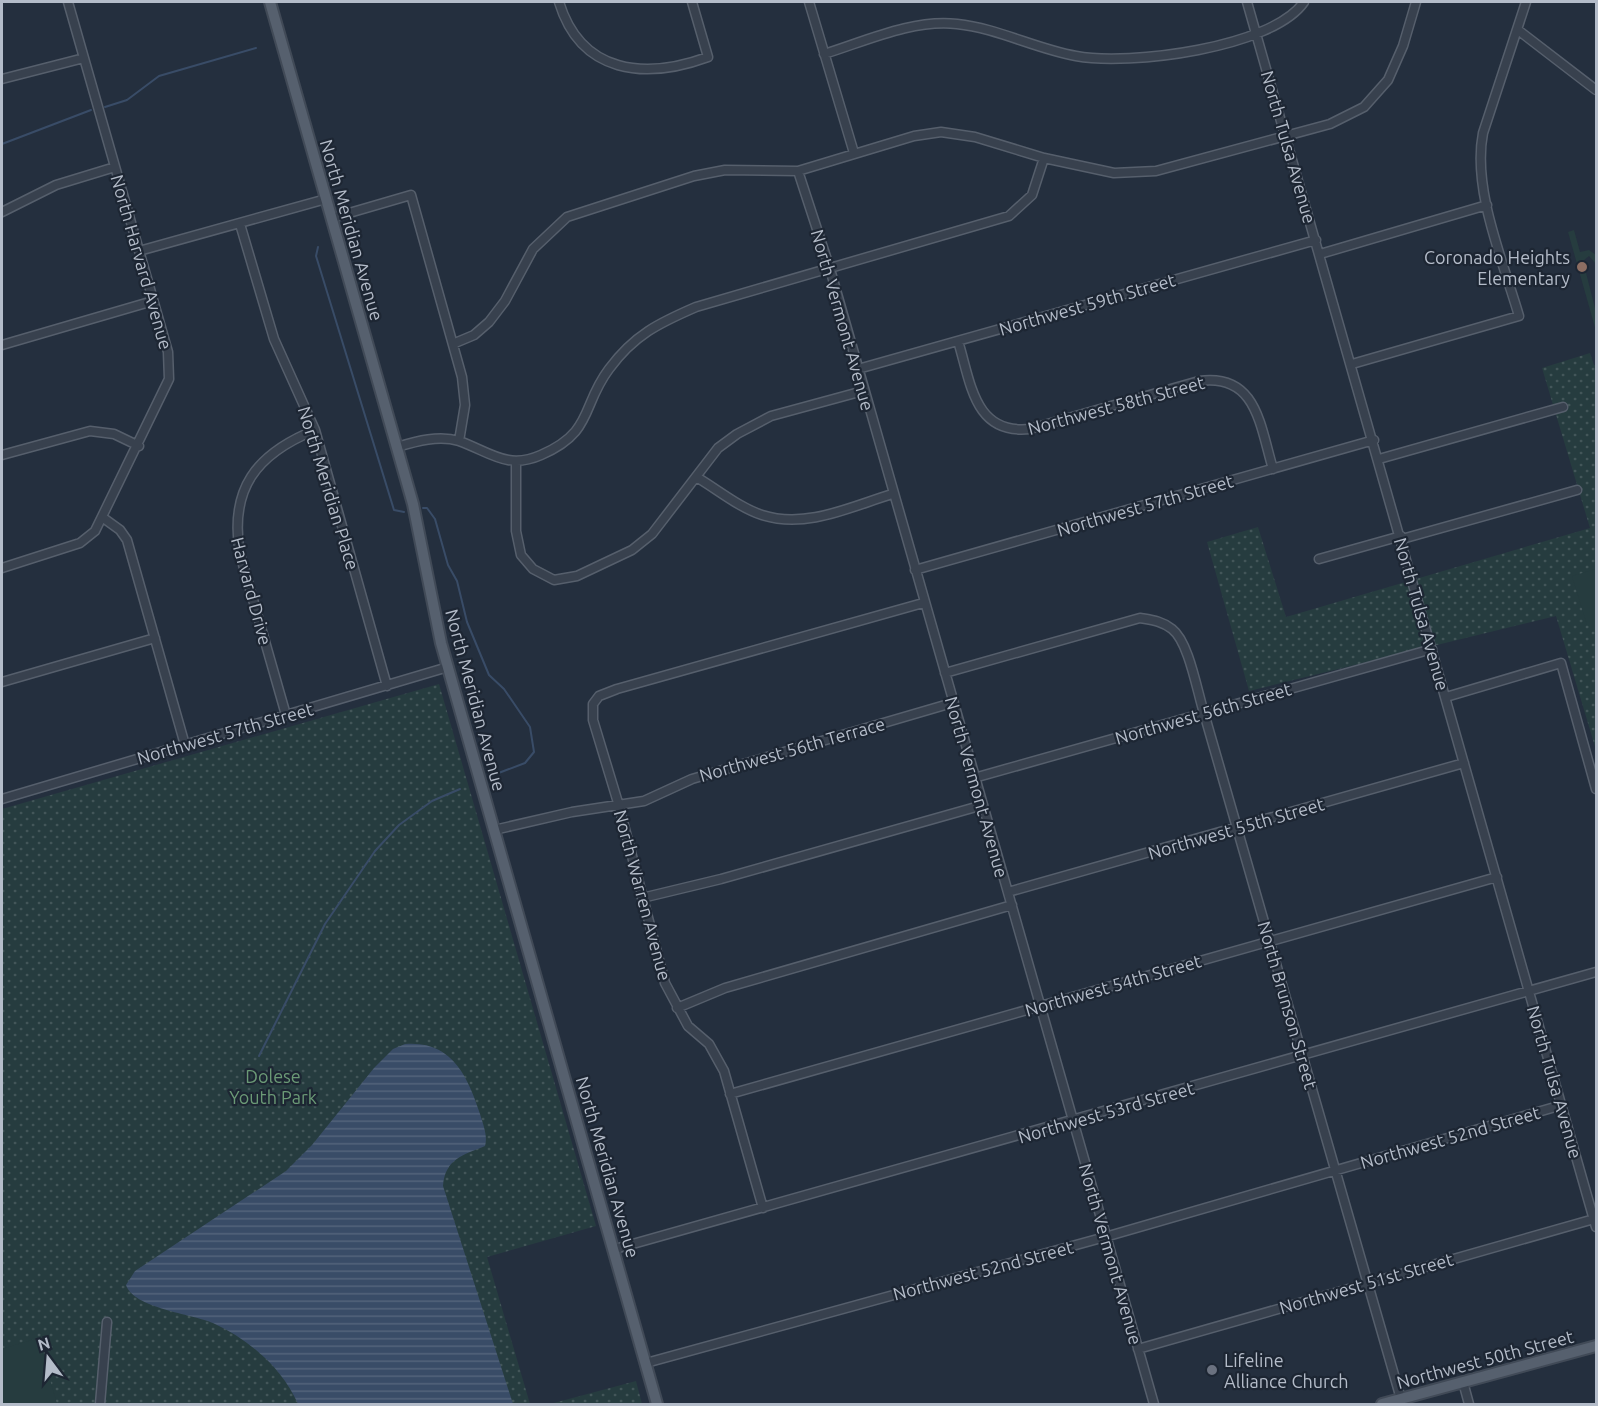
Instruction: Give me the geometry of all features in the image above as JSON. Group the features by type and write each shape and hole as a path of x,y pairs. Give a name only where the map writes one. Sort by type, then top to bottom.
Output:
{"main road":[{"name":"North Meridian Avenue","path":"270,2 413,504 448,667 615,1249 657,1404"},
{"name":"Northwest 50th Street","path":"1382,1404 1596,1346"}],"street":[{"name":"North Harvard Avenue","path":"68,2 170,361 169,379 139,446 102,517"},
{"path":"559,2 565,21 582,46 620,66 641,71 666,69 708,57 692,2"},
{"path":"809,2 854,153"},
{"name":"North Tulsa Avenue","path":"1247,2 1374,440 1595,1223"},
{"path":"824,54 913,26 958,24 1075,56 1111,60 1159,57 1257,35 1297,11 1304,2"},
{"path":"455,342 474,335 489,322 505,301 533,249 567,217 705,174 725,170 798,171 914,136 940,132 975,137 1044,158 1114,173 1156,171 1287,138 1355,113 1372,99 1388,80 1397,63 1416,2"},
{"path":"1352,364 1519,316 1488,205 1480,167 1481,144 1526,2"},
{"path":"1518,30 1596,90"},
{"path":"2,79 84,58"},
{"path":"397,447 440,438 459,441 486,454 516,462 539,456 562,445 583,424 608,371 631,343 652,326 696,307 1009,216 1021,208 1032,195 1044,158"},
{"path":"2,212 56,185 115,166"},
{"name":"North Vermont Avenue","path":"798,171 830,269 923,603 1012,905 1154,1404"},
{"path":"332,218 411,195 442,313 455,342 462,377 465,405 459,441"},
{"path":"139,251 326,199"},
{"path":"1320,254 1488,205"},
{"name":"North Meridian Place","path":"240,224 274,339 315,430 387,686"},
{"name":"Northwest 59th Street","path":"858,369 1316,240"},
{"path":"2,345 153,301"},
{"name":"Northwest 58th Street","path":"958,341 978,405 993,422 1014,431 1030,429 1199,381 1218,379 1232,383 1245,392 1254,406 1273,469"},
{"path":"516,462 516,531 521,555 533,569 554,580 577,576 632,550 652,534 698,478 718,448 771,416 863,391"},
{"path":"1379,459 1563,406"},
{"name":"Harvard Drive","path":"286,715 240,554 236,529 241,498 248,480 263,459 289,440 315,430"},
{"path":"2,455 90,431 114,434 139,446"},
{"name":"Northwest 57th Street","path":"915,570 1374,440"},
{"path":"698,478 761,514 793,520 811,519 892,494"},
{"path":"1319,559 1577,490"},
{"path":"2,568 80,543 95,531 102,517 120,530 127,540 185,745"},
{"name":"North Warren Avenue","path":"763,1209 724,1071 709,1044 688,1026 665,983 619,806 593,720 593,704 599,696 617,689 923,603"},
{"name":"North Brunson Street","path":"945,673 1140,618 1160,622 1174,630 1185,650 1204,713 1401,1399"},
{"path":"2,682 155,638"},
{"name":"Northwest 56th Street","path":"974,778 1432,649"},
{"path":"1446,697 1561,663 1596,789"},
{"name":"Northwest 57th Street","path":"2,799 448,667"},
{"name":"Northwest 56th Terrace","path":"494,830 572,812 644,801 673,790 692,778 952,703"},
{"name":"Northwest 55th Street","path":"1008,892 1464,763"},
{"path":"642,898 722,879 983,805"},
{"name":"Northwest 54th Street","path":"730,1094 1497,877"},
{"path":"677,1008 725,988 1012,905"},
{"name":"Northwest 53rd Street","path":"615,1249 1073,1122 1596,972"},
{"name":"Northwest 52nd Street","path":"646,1363 1562,1106"},
{"name":"Northwest 51st Street","path":"1138,1349 1366,1283 1595,1223"},
{"path":"100,1404 107,1322"},
{"path":"1462,1382 1469,1404"}],"green space":[{"path":"1574,230 1580,252 1589,250 1596,255 1596,264 1589,256 1583,261 1596,312 1596,331 1568,232"},
{"path":"1590,353 1596,365 1596,750 1556,616 1249,691 1207,542 1258,527 1286,617 1590,528 1542,368"},
{"path":"1596,569 1596,625 1587,625 1572,576"},
{"name":"Dolese Youth Park","path":"439,684 596,1226 487,1257 530,1404 2,1404 2,809"},
{"path":"38,1338 57,1404 2,1404 2,1349"},
{"path":"636,1381 642,1404 550,1404"}],"water":[{"path":"405,1044 421,1044 435,1048 456,1064 470,1087 484,1126 485,1146 456,1159 447,1170 443,1186 513,1404 298,1404 274,1367 240,1338 213,1323 151,1305 131,1293 126,1285 135,1271 286,1171 312,1145 374,1068 393,1049"}],"waterway":[{"path":"105,107 127,100 159,76 256,48"},
{"path":"2,144 91,110"},
{"path":"318,247 316,256 394,510 404,512"},
{"path":"423,508 427,508 435,519 448,565 457,581 467,622 489,675 504,689 530,727 534,752 525,763 496,774"},
{"path":"259,1056 325,924 375,851 399,825 432,801 460,789"}],"place":[{"name":"Coronado Heights Elementary","path":"1582,267"},
{"name":"Lifeline Alliance Church","path":"1212,1370"}]}
